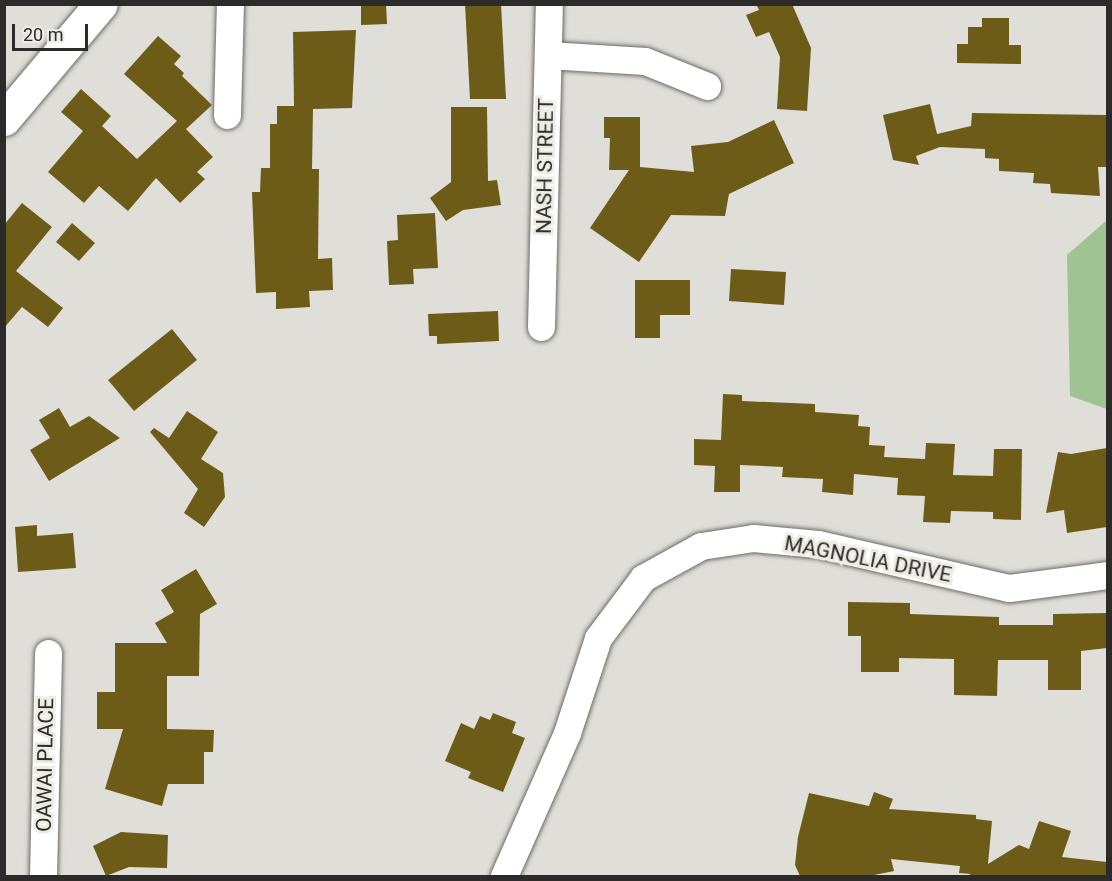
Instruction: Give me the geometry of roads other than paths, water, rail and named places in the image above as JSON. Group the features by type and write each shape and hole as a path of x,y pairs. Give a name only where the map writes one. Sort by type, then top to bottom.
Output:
{"main road":[{"path":"8,107 101,4"}],"street":[{"path":"227,115 230,4"},
{"name":"NASH STREET","path":"541,327 549,4"},
{"path":"548,55 645,61 707,86"},
{"name":"MAGNOLIA DRIVE","path":"504,876 567,733 598,638 643,578 701,546 753,538 818,544 1009,588 1107,575"},
{"name":"OAWAI PLACE","path":"43,876 48,653"}]}
